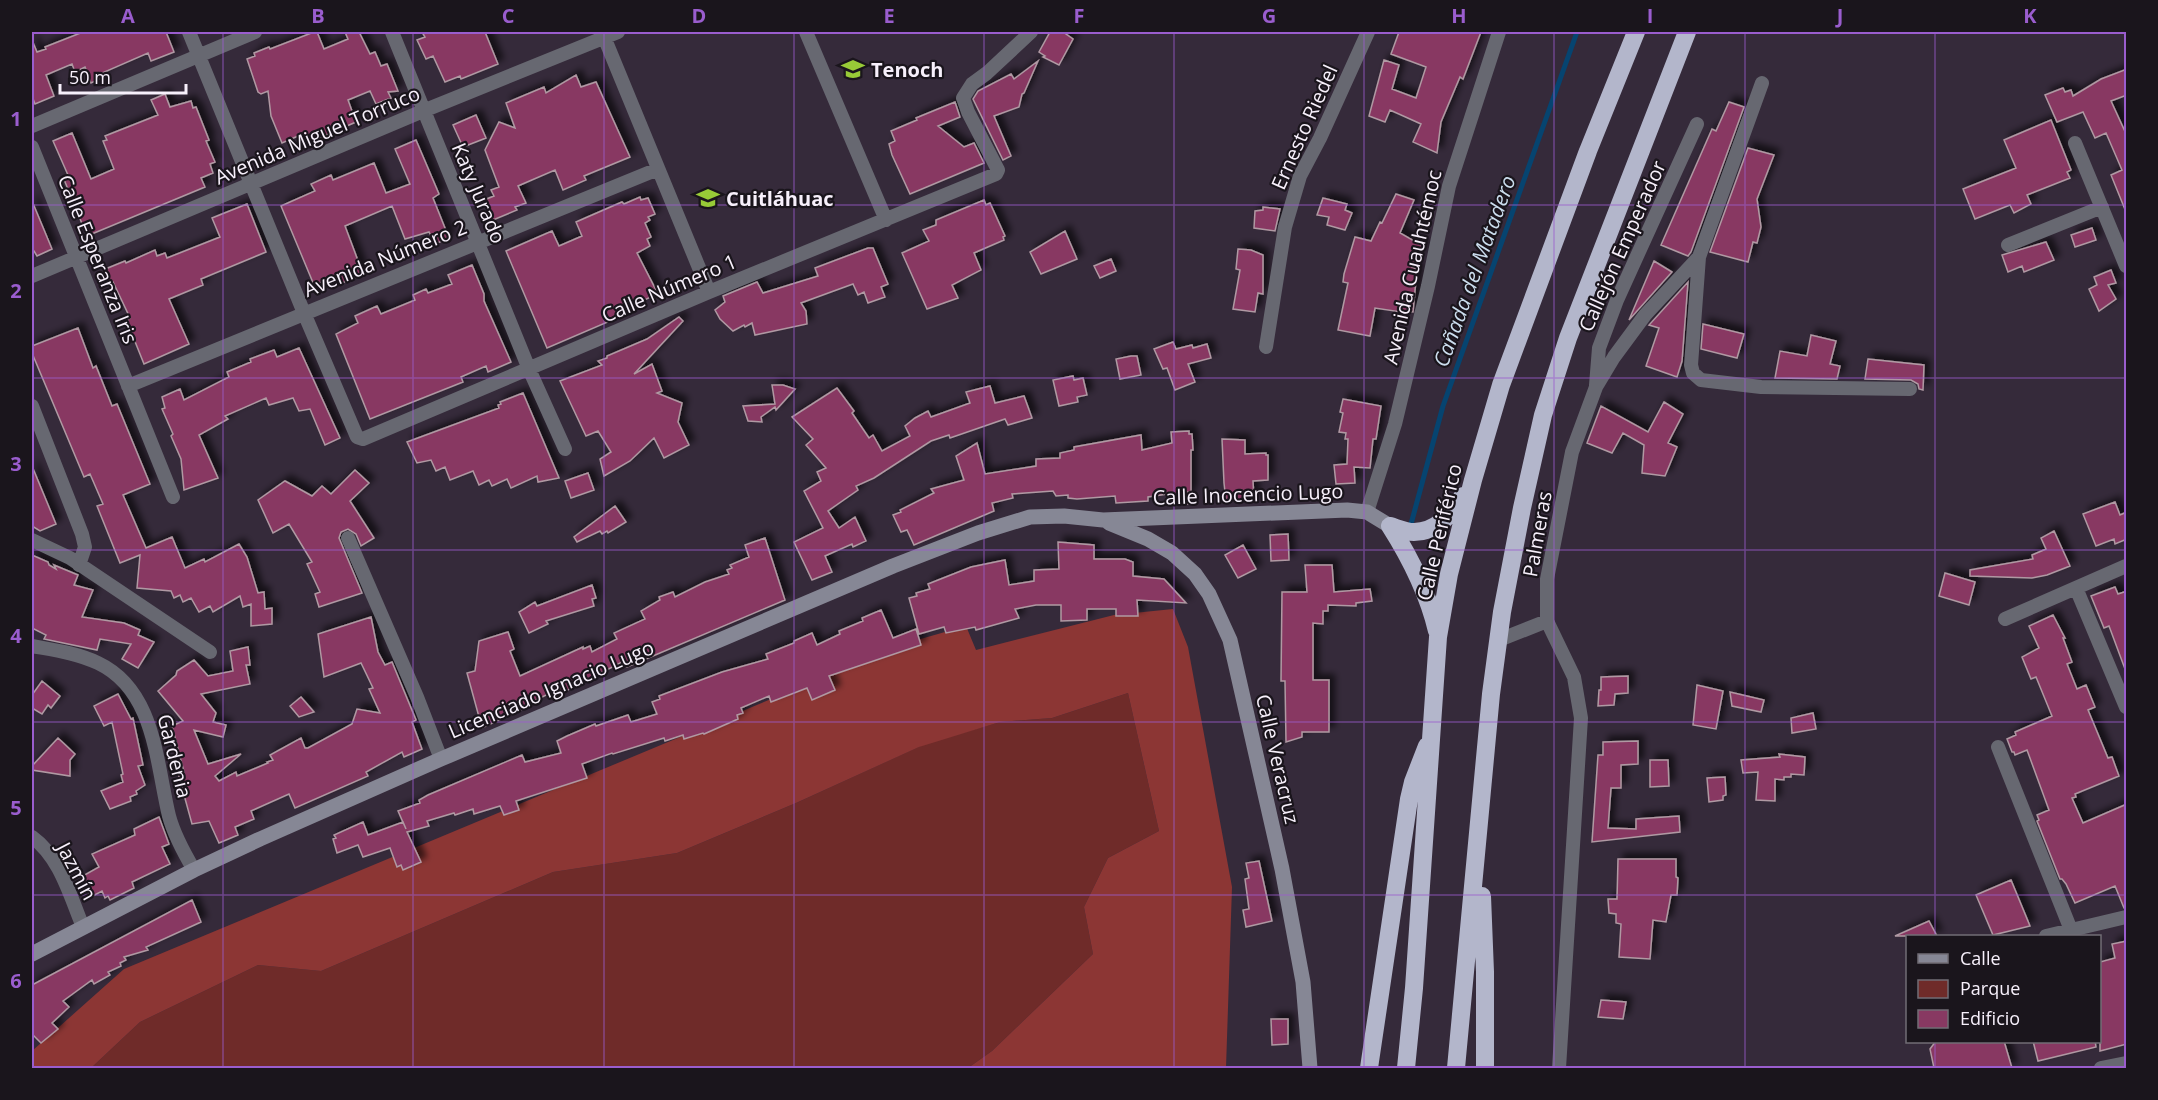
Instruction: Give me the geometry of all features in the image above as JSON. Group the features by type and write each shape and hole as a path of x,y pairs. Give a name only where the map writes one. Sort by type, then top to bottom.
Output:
{"highway":[{"name":"Calle Periférico","path":"1406,1068 1415,976 1438,637 1449,574 1501,385 1588,151 1636,32"},
{"path":"1456,1068 1491,694 1502,612 1522,507 1543,415 1568,338 1597,259 1688,32"},
{"path":"1390,526 1413,532 1440,523 1450,515 1473,480"},
{"path":"1390,526 1424,589 1438,637"},
{"path":"1369,1068 1409,799 1418,767 1432,734"},
{"path":"1480,823 1485,972 1485,1068"}],"main road":[{"name":"Calle Inocencio Lugo","path":"1103,520 1347,510 1368,512 1390,526"},
{"name":"Licenciado Ignacio Lugo","path":"32,954 194,870 441,759 893,566 978,533 1030,518 1064,516 1103,520"},
{"name":"Calle Veracruz","path":"1103,520 1148,539 1172,553 1195,574 1209,594 1230,639 1282,869 1304,982 1310,1068"}],"street":[{"path":"189,32 304,313"},
{"path":"32,126 255,32"},
{"name":"Katy Jurado","path":"392,32 529,369 565,449"},
{"name":"Avenida Miguel Torruco","path":"32,276 603,34 618,32"},
{"path":"806,32 886,220"},
{"name":"Calle Número 1","path":"304,313 358,439 363,439 709,292 996,174 998,170 963,98 972,84 1031,32"},
{"name":"Ernesto Riedel","path":"1266,347 1285,227 1300,176 1320,138 1368,32"},
{"name":"Avenida Cuauhtémoc","path":"1368,512 1398,412 1449,186 1499,32"},
{"path":"603,34 709,292"},
{"name":"Palmeras","path":"1762,83 1699,257 1691,365 1693,373 1701,380 1761,387 1910,389"},
{"name":"Callejón Emperador","path":"1596,387 1599,348 1617,300 1697,124"},
{"path":"2075,143 2127,266"},
{"name":"Calle Esperanza Iris","path":"32,147 173,497"},
{"name":"Avenida Número 2","path":"128,386 658,169"},
{"path":"2008,245 2102,207"},
{"name":"Palmeras","path":"1559,1068 1581,718 1574,677 1547,621 1547,579 1552,544 1572,452 1596,387 1630,334 1699,257"},
{"path":"32,406 82,534 85,547 79,565"},
{"path":"348,538 417,697 441,759"},
{"path":"32,540 70,558 210,652"},
{"path":"2005,619 2127,566"},
{"path":"2076,588 2127,707"},
{"path":"1498,640 1547,621"},
{"name":"Gardenia","path":"32,646 74,654 99,664 122,679 135,694 150,729 170,818 180,845 194,870"},
{"path":"1998,747 2072,930"},
{"name":"Jazmín","path":"32,837 44,847 62,876 83,927"},
{"path":"2050,935 2127,917"},
{"path":"2101,1068 2127,1063"}],"green space":[{"path":"1128,693 1159,831 1108,858 1084,907 1093,954 992,1051 968,1068 91,1068 140,1022 258,965 321,971 553,872 677,853 796,803 925,744 1000,722 1052,718"}],"shaded area":[{"path":"1173,609 1188,647 1232,887 1226,1068 968,1068 992,1051 1093,954 1084,907 1108,858 1159,831 1128,693 1052,718 1000,722 919,747 796,803 677,853 553,872 321,971 258,965 140,1022 91,1068 32,1068 32,1051 124,969 903,644 966,626 976,650 1114,615"}],"building":[{"path":"83,32 166,32 174,52 151,61 148,53 102,73 104,77 91,83 85,67 75,72 72,64 46,75 54,96 35,104 32,96 32,40 37,52"},
{"path":"317,32 324,49 348,39 345,32 359,32 370,54 375,52 381,66 387,64 398,91 388,92 391,98 376,104 370,91 348,100 356,122 310,142 305,133 282,143 271,116 268,91 261,94 258,92 247,59 255,56 254,53"},
{"path":"422,32 485,32 498,64 461,79 460,76 445,82 433,56 426,59 417,40 425,37"},
{"path":"1050,32 1063,32 1073,39 1059,65 1043,57 1045,56 1039,52"},
{"path":"1399,32 1481,32 1463,79 1460,77 1441,122 1437,153 1413,142 1421,124 1390,110 1385,122 1369,116 1384,60 1399,65 1392,89 1416,98 1426,67 1391,54"},
{"path":"1038,61 1022,94 1019,107 994,116 1011,156 1003,160 973,99 978,91 1011,74 1014,79"},
{"path":"2127,69 2127,95 2111,101 2127,136 2126,212 2111,175 2122,170 2106,133 2095,138 2083,112 2057,122 2045,95 2063,88 2065,92 2071,90 2073,96 2101,79"},
{"path":"576,75 581,87 596,82 630,157 584,176 586,180 563,190 555,170 518,186 526,203 515,207 517,210 493,220 484,200 494,196 491,190 499,187 485,150 499,122 515,128 506,103 544,87 546,93"},
{"path":"165,94 170,107 191,101 193,108 196,107 215,162 210,164 213,173 201,178 205,187 87,236 63,177 68,175 53,141 72,133 91,179 114,169 103,141 107,140 105,136 158,115 151,100"},
{"path":"955,102 960,117 938,126 964,147 974,143 984,163 910,194 892,155 889,144 895,141 891,131"},
{"path":"1729,102 1744,107 1688,256 1661,245 1712,129 1716,131"},
{"path":"476,115 486,138 463,147 453,125"},
{"path":"2051,120 2071,170 2067,172 2070,178 2027,195 2031,204 2014,213 2010,205 1975,219 1963,189 2016,168 2004,140"},
{"path":"416,140 439,194 433,198 449,238 435,244 429,232 405,239 392,206 345,226 363,274 342,283 339,276 314,285 281,206 315,191 311,184 331,175 333,180 374,163 386,193 410,184 395,149"},
{"path":"1748,148 1774,155 1757,199 1761,227 1757,243 1753,242 1748,262 1710,252"},
{"path":"1396,194 1414,200 1400,233 1423,246 1412,267 1417,269 1413,312 1375,308 1370,336 1338,330 1348,283 1343,282 1344,274 1355,237 1371,241"},
{"path":"640,197 641,200 648,198 655,214 648,217 650,220 645,223 651,237 647,239 650,246 637,253 658,294 628,307 631,312 547,348 506,251 552,231 559,246 582,236 576,222 622,202 624,204"},
{"path":"1323,198 1347,204 1345,210 1352,213 1345,230 1327,225 1329,217 1317,215"},
{"path":"984,200 986,205 990,203 1005,236 1004,240 974,253 981,270 952,285 958,298 927,309 902,253 929,241 923,230 936,225 936,220"},
{"path":"32,201 52,249 37,256 32,251"},
{"path":"247,204 266,252 201,279 203,285 169,299 189,344 144,364 128,324 130,318 113,282 109,284 103,270 155,250 157,256 165,253 167,258 220,237 212,218"},
{"path":"1263,207 1280,209 1275,231 1254,228 1255,211 1263,210"},
{"path":"2092,228 2096,240 2075,247 2071,235"},
{"path":"1065,231 1077,259 1041,274 1030,252"},
{"path":"2046,242 2054,260 2024,272 2022,266 2008,272 2002,255"},
{"path":"873,248 888,284 881,287 885,297 868,303 864,292 858,295 853,284 801,303 806,311 807,324 755,335 752,323 733,331 720,319 715,310 725,302 723,296 757,282 763,293 818,276 815,268"},
{"path":"1238,249 1251,250 1263,255 1263,294 1258,293 1255,312 1233,309 1240,270 1236,269"},
{"path":"1111,259 1116,271 1100,278 1094,266"},
{"path":"1654,261 1672,272 1629,320"},
{"path":"472,265 484,294 484,301 511,362 488,372 486,366 461,377 463,382 370,419 336,334 358,323 355,316 377,306 381,314 415,300 413,295 426,289 428,293 452,284 448,275"},
{"path":"2111,270 2116,283 2108,285 2116,299 2099,311 2089,289 2097,285 2094,277"},
{"path":"1688,282 1682,361 1677,377 1646,366 1659,328 1649,325"},
{"path":"679,317 683,321 634,374 652,364 662,391 657,393 682,403 678,422 689,445 664,458 654,438 630,461 604,476 600,459 611,452 598,431 586,436 560,381 602,365 598,361 647,339"},
{"path":"1703,324 1744,334 1737,358 1701,349"},
{"path":"78,328 93,368 96,366 112,406 117,404 150,484 123,495 146,548 172,537 185,568 204,559 205,562 239,544 247,557 258,593 264,592 265,609 272,608 272,624 251,626 251,604 243,607 240,596 213,612 210,606 199,612 191,598 183,602 180,595 174,598 171,591 137,588 140,555 120,563 97,506 103,504 90,474 84,477 32,353 32,346"},
{"path":"1811,335 1836,341 1830,364 1840,366 1837,379 1775,378 1780,351 1807,356"},
{"path":"1173,342 1176,349 1207,344 1211,358 1188,364 1195,382 1175,390 1167,368 1163,369 1154,349"},
{"path":"299,348 340,438 325,445 310,409 299,411 293,398 269,405 266,398 225,416 228,419 199,435 218,478 184,490 181,459 162,409 165,408 162,397 180,389 184,400 229,377 227,372 251,362 250,359 274,350 277,357"},
{"path":"1137,356 1141,375 1120,379 1116,359"},
{"path":"1868,359 1924,365 1923,390 1911,380 1865,379"},
{"path":"1073,376 1074,380 1083,378 1087,395 1077,397 1078,402 1059,406 1053,380"},
{"path":"772,385 783,385 795,389 776,410 775,407 761,417 762,422 748,421 743,406 775,404"},
{"path":"990,386 995,403 1024,396 1032,418 1008,425 1005,419 950,438 949,435 931,441 874,478 856,486 858,490 828,511 839,528 855,517 866,541 853,547 852,544 825,556 832,572 812,580 794,542 823,528 804,491 821,481 817,472 826,468 806,445 813,439 792,417 837,388 854,411 852,413 869,438 873,435 882,451 910,436 905,426 915,418 928,411 931,417 970,403 966,392"},
{"path":"523,393 559,478 538,482 537,476 511,488 507,479 492,486 489,480 479,485 473,471 450,480 445,467 436,471 431,460 417,463 407,442 499,408 500,402"},
{"path":"1343,399 1381,406 1376,439 1373,439 1370,468 1354,467 1355,483 1336,484 1334,465 1347,464 1348,439 1345,439 1346,433 1339,432"},
{"path":"1664,402 1683,414 1668,443 1677,447 1665,476 1642,473 1644,445 1623,433 1612,453 1587,443 1601,406 1648,432"},
{"path":"1189,431 1189,434 1192,434 1193,450 1191,450 1191,492 1188,492 1188,504 1175,504 1174,493 1148,497 1148,501 1116,503 1115,496 1077,499 1068,498 1068,495 1056,496 1053,491 1012,494 1013,498 992,503 994,511 914,545 907,530 901,532 893,515 934,493 931,489 964,480 956,456 977,443 985,474 1036,466 1036,459 1060,458 1060,453 1074,450 1074,447 1141,435 1142,450 1172,443 1171,432"},
{"path":"1222,439 1245,440 1245,454 1266,453 1268,455 1268,480 1253,481 1254,499 1226,501"},
{"path":"32,466 56,524 40,531 32,526"},
{"path":"355,470 369,483 350,501 374,538 361,546 356,534 348,529 341,532 339,538 362,593 319,607 315,594 320,592 307,564 312,562 289,524 273,533 258,500 285,481 312,496 322,486 331,494"},
{"path":"588,473 594,490 571,498 565,481"},
{"path":"2115,502 2120,515 2127,512 2127,539 2115,544 2114,539 2096,546 2083,514"},
{"path":"615,506 626,522 608,533 607,531 602,534 600,531 577,542 574,537"},
{"path":"2054,531 2070,566 2032,578 1970,576 1970,570 2033,559 2032,555 2046,549 2041,538"},
{"path":"1288,534 1289,560 1271,561 1270,535"},
{"path":"765,538 785,600 627,667 624,661 558,695 556,690 530,703 531,705 482,728 467,673 475,671 479,641 508,632 514,649 510,651 520,676 583,647 583,649 590,646 592,652 617,639 614,633 645,619 641,611 660,600 659,597 673,592 675,597 705,582 729,574 727,570 732,568 730,565 749,557 745,545"},
{"path":"1058,542 1094,545 1094,559 1125,559 1133,562 1133,576 1164,579 1186,603 1137,600 1138,616 1116,616 1116,609 1087,609 1087,620 1061,621 1061,605 1036,605 1015,609 1019,618 976,630 975,627 946,633 944,627 919,634 909,598 917,596 916,593 930,589 928,584 971,567 1005,560 1009,585 1034,581 1034,570 1059,569"},
{"path":"1243,545 1256,569 1238,578 1225,555"},
{"path":"32,555 48,562 56,569 54,565 78,575 74,585 93,590 82,617 124,623 140,630 138,635 154,642 138,668 122,659 131,644 100,639 97,650 44,639 46,635 32,628"},
{"path":"1305,565 1332,565 1334,592 1370,589 1372,601 1356,603 1356,606 1328,605 1328,611 1323,611 1323,624 1313,623 1313,680 1329,680 1329,732 1302,732 1302,737 1286,742 1285,681 1281,681 1282,592 1307,592"},
{"path":"1945,573 1975,582 1969,605 1939,596"},
{"path":"592,585 596,598 592,599 594,606 546,621 548,624 529,633 519,612 535,602 537,606"},
{"path":"2115,587 2118,594 2127,591 2127,669 2125,669 2109,626 2104,628 2091,596"},
{"path":"881,610 893,638 916,629 921,645 829,676 835,690 812,700 807,688 771,702 769,696 741,708 743,713 737,715 738,719 704,734 684,739 683,735 665,741 664,738 582,764 587,778 516,801 519,810 504,815 500,806 474,814 473,809 427,821 429,826 407,832 421,862 403,870 401,865 397,867 390,848 363,857 358,845 337,853 334,835 363,822 368,835 403,822 398,811 420,803 419,800 428,795 522,755 525,762 561,753 557,741 595,724 596,726 628,715 631,722 657,714 652,702 660,699 659,696 722,672 768,659 766,654 812,633 817,645 840,634 839,631 863,621 862,618"},
{"path":"2053,615 2065,638 2063,638 2072,662 2067,664 2077,689 2086,685 2095,707 2088,710 2108,758 2112,757 2119,776 2075,794 2076,797 2072,798 2083,823 2127,804 2127,908 2124,908 2115,886 2075,903 2066,884 2060,879 2037,821 2039,820 2037,815 2049,810 2027,750 2015,755 2007,739 2016,735 2015,732 2052,716 2036,677 2031,679 2022,657 2039,648 2029,626"},
{"path":"371,617 378,652 385,665 392,662 416,720 412,722 422,749 404,757 402,752 366,772 368,776 295,808 289,794 251,811 254,819 235,827 238,835 219,843 209,821 192,824 178,773 184,772 172,726 183,721 158,691 176,675 177,671 194,660 208,676 233,671 230,651 248,647 250,665 246,665 250,684 201,694 216,713 213,722 226,725 223,737 194,730 208,764 241,754 215,776 219,781 236,772 237,776 268,763 273,760 270,755 301,738 305,748 308,748 352,724 357,709 380,713 369,689 373,688 361,663 324,677 318,634"},
{"path":"1628,676 1628,693 1615,694 1614,705 1598,706 1601,677"},
{"path":"42,681 60,696 51,708 48,705 42,714 32,708 32,695"},
{"path":"1697,685 1723,691 1716,729 1693,725"},
{"path":"1730,692 1764,700 1761,712 1732,706"},
{"path":"118,694 131,719 133,718 143,765 138,766 145,785 136,791 137,794 130,797 131,801 110,809 101,791 123,782 121,775 123,774 112,722 104,726 94,706"},
{"path":"301,697 314,712 299,717 290,706"},
{"path":"1813,713 1816,729 1792,733 1791,718"},
{"path":"58,738 75,754 70,760 70,776 32,770 32,766"},
{"path":"1638,741 1638,764 1621,765 1621,788 1611,788 1608,828 1636,829 1636,819 1679,816 1680,832 1592,842 1598,755 1603,755 1603,742"},
{"path":"1779,754 1805,757 1804,775 1791,774 1791,777 1784,777 1784,780 1775,779 1775,801 1756,800 1758,772 1743,773 1741,760 1780,757"},
{"path":"1650,760 1668,760 1669,786 1650,787"},
{"path":"1725,777 1726,795 1723,796 1723,800 1709,802 1707,778"},
{"path":"159,817 169,844 162,847 170,864 132,882 134,888 110,900 108,896 105,898 102,891 91,897 81,877 99,867 92,854 135,835 134,829"},
{"path":"1618,859 1676,859 1677,895 1671,895 1666,922 1653,920 1650,959 1619,957 1621,924 1616,923 1616,914 1609,913 1608,899 1617,899"},
{"path":"1259,861 1272,921 1246,927 1243,910 1249,909 1245,879 1249,878 1246,863"},
{"path":"2011,880 2030,926 1993,935 1976,895"},
{"path":"192,900 201,922 146,947 148,950 124,957 126,960 120,963 121,966 108,972 110,975 94,984 92,980 63,1001 69,1007 52,1023 58,1029 41,1043 32,1034 32,985"},
{"path":"1929,921 1936,935 1906,935 1895,936"},
{"path":"2127,941 2127,1044 2100,1051 2101,962 2115,958 2112,944"},
{"path":"1601,1000 1626,1002 1623,1019 1598,1017"},
{"path":"1271,1019 1288,1019 1288,1044 1272,1045"},
{"path":"1934,1043 2005,1043 2012,1068 1934,1068 1930,1049"},
{"path":"2034,1043 2095,1043 2096,1047 2038,1061"}],"waterway":[{"name":"Cañada del Matadero","path":"1411,524 1443,406 1577,32"}],"place":[{"name":"Tenoch","path":"853,69"},
{"name":"Cuitláhuac","path":"708,198"}]}
